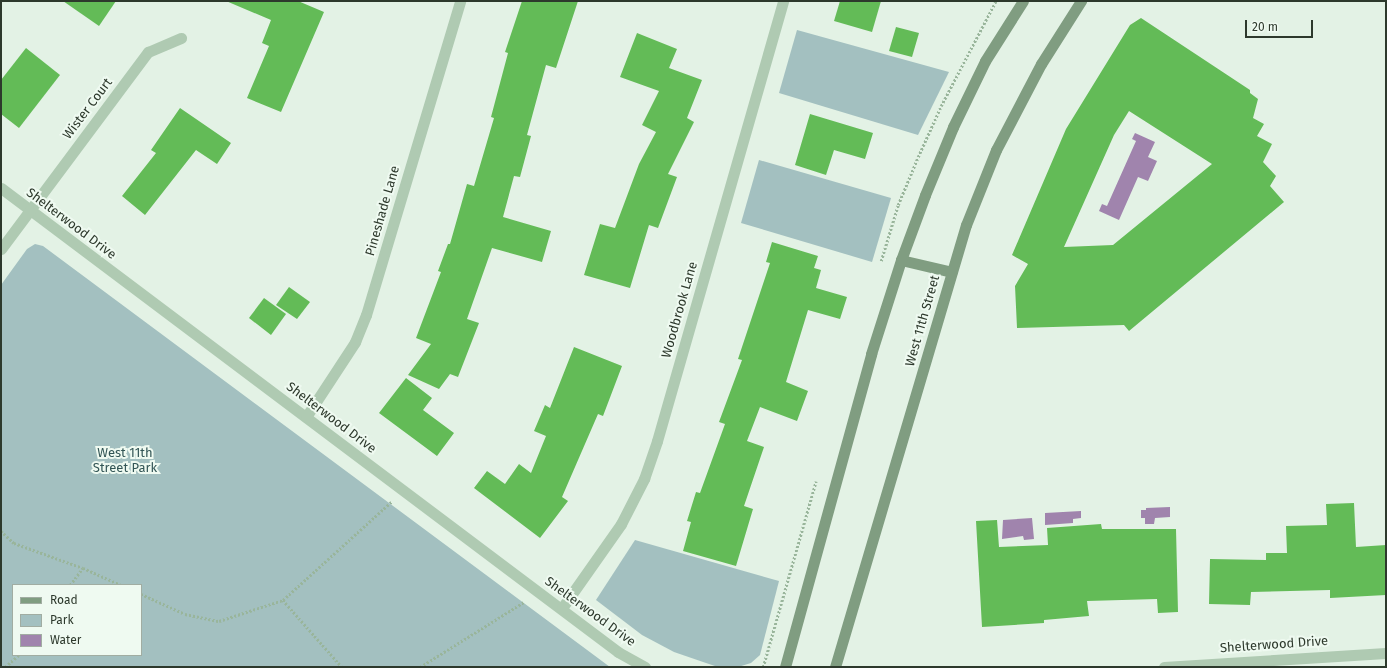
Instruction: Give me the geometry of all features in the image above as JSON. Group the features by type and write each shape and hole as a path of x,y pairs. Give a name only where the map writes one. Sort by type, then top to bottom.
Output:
{"main road":[{"path":"785,667 871,354 901,260 925,195 953,127 985,61 1023,1"},
{"name":"West 11th Street","path":"835,667 966,225 996,150 1041,64 1081,1"},
{"path":"901,260 952,272"}],"street":[{"name":"Pineshade Lane","path":"306,417 355,342 366,315 460,1"},
{"name":"Woodbrook Lane","path":"562,608 621,524 644,479 657,441 783,1"},
{"name":"Wister Court","path":"1,249 148,52 181,38"},
{"name":"Shelterwood Drive","path":"1,188 562,608 618,652 646,667"},
{"name":"Shelterwood Drive","path":"1164,667 1386,653"}],"path":[{"path":"142,594 184,614 219,621 282,600 391,502"},
{"path":"1,531 14,543 83,568 119,584"},
{"path":"71,584 83,568"},
{"path":"282,600 342,667"},
{"path":"420,667 524,602"},
{"path":"5,667 18,656"}],"green space":[{"path":"797,30 949,72 918,135 779,93"},
{"path":"759,160 891,198 872,262 741,223"},
{"name":"West 11th Street Park","path":"35,244 43,246 610,667 1,667 1,285 27,249"},
{"path":"635,540 779,581 760,655 751,663 738,667 718,667 706,663 674,652 642,635 596,600"}],"water":[{"path":"1135,133 1155,142 1148,157 1157,161 1148,181 1138,177 1119,220 1099,211 1102,204 1107,206 1136,141 1132,139"},
{"path":"1170,507 1170,517 1155,518 1154,524 1145,524 1145,518 1141,518 1141,510 1146,510 1146,508"},
{"path":"1081,511 1081,518 1073,519 1073,523 1045,525 1045,513"},
{"path":"1032,518 1034,539 1024,540 1023,536 1002,539 1003,520"}],"building":[{"path":"63,1 116,1 99,26"},
{"path":"226,1 298,1 324,12 281,112 247,98 269,46 262,43 271,20"},
{"path":"522,1 578,1 556,68 546,65 527,135 531,136 520,177 514,176 503,217 551,231 542,262 492,248 467,319 479,323 458,377 450,374 439,389 408,375 431,344 416,338 441,272 438,271 448,244 450,244 467,184 474,186 494,118 491,117 508,53 505,52"},
{"path":"840,1 881,1 872,32 834,21"},
{"path":"1141,18 1250,90 1250,93 1258,99 1253,118 1264,124 1257,136 1272,144 1263,162 1276,176 1270,186 1284,202 1129,331 1124,325 1017,328 1015,286 1028,264 1012,255 1066,129 1130,25","holes":["1129,111 1212,164 1113,245 1064,247 1114,135"]},
{"path":"896,27 919,33 912,57 889,51"},
{"path":"637,33 677,49 669,68 702,80 687,118 694,122 668,174 677,177 658,228 649,225 630,288 584,275 600,224 615,228 639,164 656,132 642,125 659,91 620,77"},
{"path":"26,48 60,75 19,128 1,114 1,80"},
{"path":"180,108 231,143 217,164 196,150 145,215 122,196 156,153 151,150"},
{"path":"810,114 873,133 865,159 834,150 826,175 795,165"},
{"path":"772,242 818,256 814,268 821,270 816,288 847,297 840,319 808,310 786,382 808,391 797,421 760,407 747,441 764,447 744,506 753,509 736,566 683,551 691,522 687,521 696,492 700,493 725,424 719,422 742,360 738,359 770,263 766,262"},
{"path":"289,287 310,302 297,319 276,305"},
{"path":"264,298 286,314 271,335 249,318"},
{"path":"574,347 622,366 603,416 598,414 562,497 568,501 540,538 474,488 487,471 505,484 519,464 531,473 546,436 534,431 545,405 550,408"},
{"path":"406,378 432,398 423,410 454,433 437,456 379,413"},
{"path":"1354,503 1356,547 1386,545 1386,595 1330,598 1330,590 1251,592 1250,605 1209,604 1210,559 1266,560 1266,553 1287,553 1286,526 1327,525 1326,504"},
{"path":"997,520 999,547 1048,545 1047,528 1101,524 1102,529 1176,529 1178,612 1158,613 1157,599 1087,601 1089,616 1044,620 1044,623 982,627 976,521"}]}
